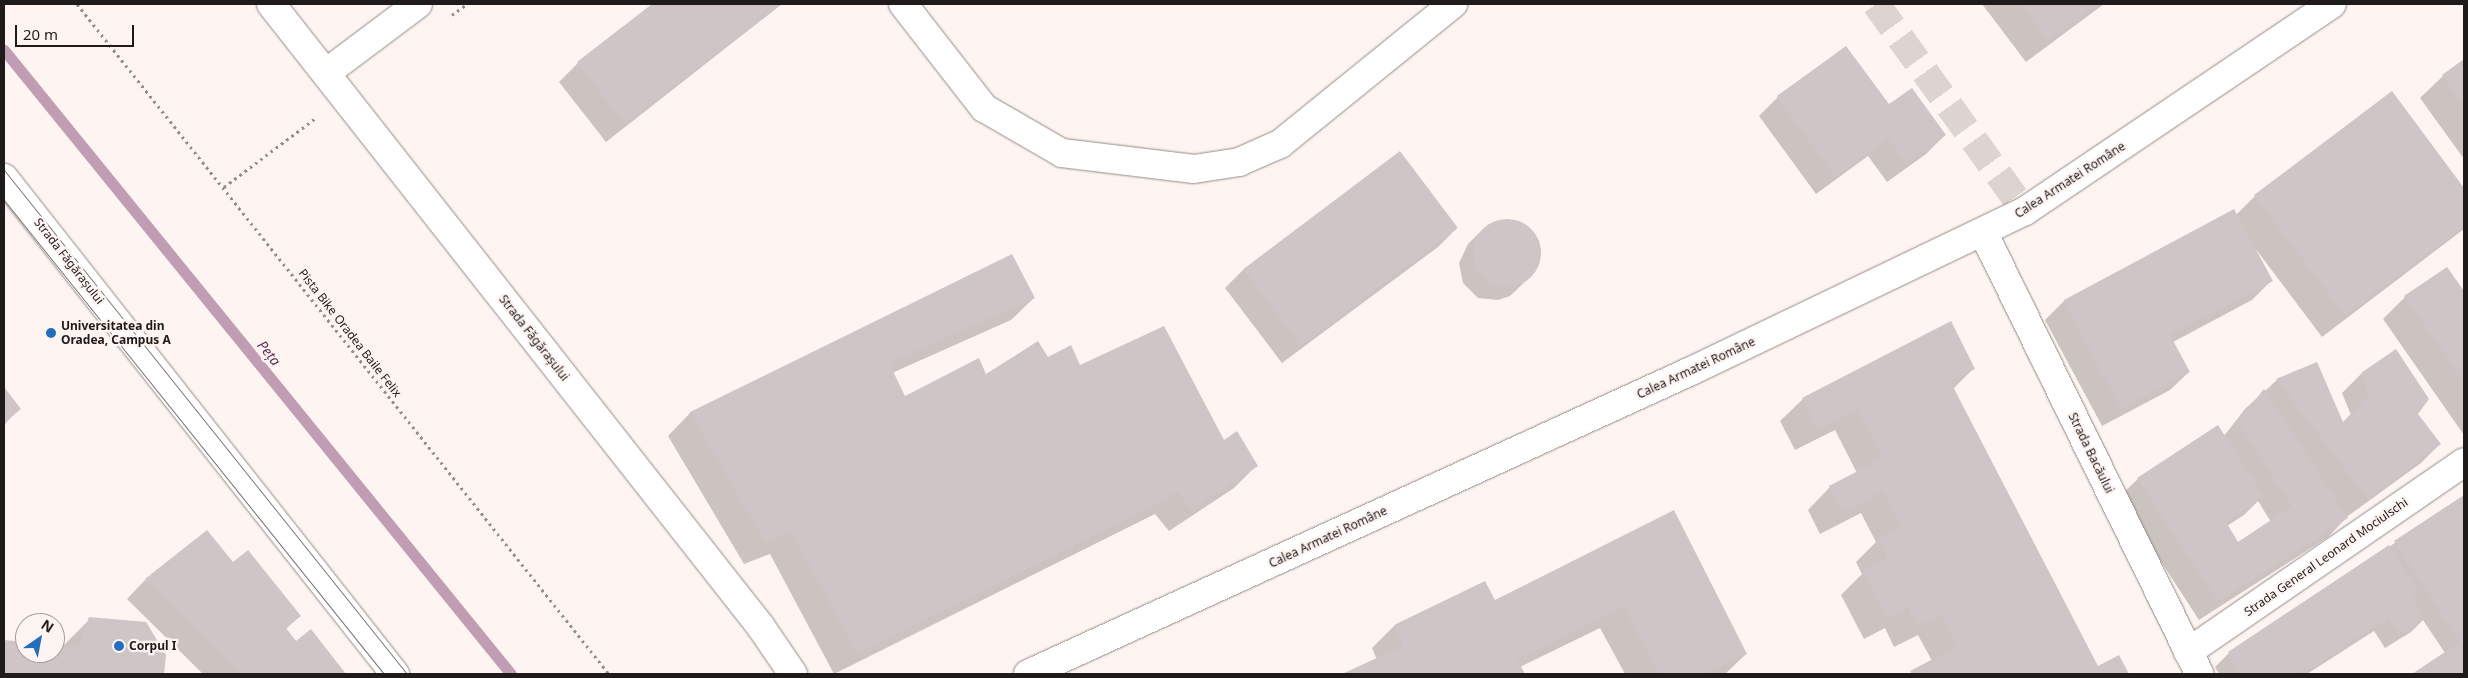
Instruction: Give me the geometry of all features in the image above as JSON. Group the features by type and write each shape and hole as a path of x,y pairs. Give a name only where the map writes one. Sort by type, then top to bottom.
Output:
{"street":[{"name":"Strada Făgărașului","path":"271,4 761,627 793,674"},
{"path":"326,73 418,4"},
{"path":"903,4 984,108 1062,153 1194,169 1239,162 1280,144 1453,4"},
{"name":"Calea Armatei Române","path":"1028,674 1691,371 2025,212 2332,4"},
{"name":"Strada Făgărașului","path":"4,178 395,674"},
{"name":"Strada Bacăului","path":"1983,232 2194,663"},
{"name":"Strada General Leonard Mociulschi","path":"2194,663 2464,462"}],"path":[{"name":"Pista Bike Oradea Baile Felix","path":"77,4 609,674"}],"building":[{"path":"652,4 780,4 625,124 577,62"},
{"path":"2021,4 2098,4 2048,41"},
{"path":"1846,46 1889,104 1912,88 1946,135 1907,164 1888,138 1835,177 1777,96"},
{"path":"2464,59 2464,106 2442,75"},
{"path":"2392,91 2464,188 2464,226 2345,315 2254,195"},
{"path":"1400,151 1458,228 1301,346 1243,269"},
{"path":"2234,209 2273,281 2170,335 2190,372 2121,409 2064,300"},
{"path":"1500,219 1514,219 1526,224 1536,234 1541,246 1541,260 1536,272 1526,282 1514,287 1500,287 1488,282 1478,272 1473,260 1473,246 1478,234 1488,224"},
{"path":"1012,254 1035,298 889,363 905,396 979,358 986,374 1038,341 1048,357 1071,345 1080,365 1164,326 1224,440 1237,431 1258,466 1192,510 1178,492 857,654 792,532 766,543 690,412"},
{"path":"2447,267 2464,291 2464,381 2404,296"},
{"path":"1951,321 1975,369 1950,381 2098,666 2119,655 2129,674 1912,674 1910,671 1958,646 1941,614 1917,626 1908,607 1887,618 1863,571 1888,559 1878,539 1902,527 1883,491 1843,512 1829,486 1883,458 1857,409 1818,429 1802,398"},
{"path":"2396,349 2429,399 2418,414 2441,444 2368,499 2276,379 2317,362 2343,422 2369,395 2361,373"},
{"path":"4,387 21,409 4,423"},
{"path":"2264,389 2348,518 2218,602 2137,478 2218,425 2264,496 2226,522 2238,542 2292,506 2237,422"},
{"path":"2464,495 2464,674 2412,674 2460,642 2394,541"},
{"path":"1674,510 1747,654 1704,674 1659,674 1623,606 1517,659 1525,674 1342,674 1403,646 1394,625 1485,581 1495,600"},
{"path":"207,530 233,562 248,550 301,616 286,628 296,641 311,629 346,674 241,674 145,579"},
{"path":"2389,545 2419,593 2412,597 2426,618 2399,635 2388,618 2302,674 2240,674 2228,652"},
{"name":"Corpul I","path":"89,617 146,622 166,655 164,674 4,674 4,640 15,641 15,663 65,663 65,646 78,647"}],"waterway":[{"name":"Peța","path":"4,50 511,674"}],"tunnel":[{"path":"1876,4 2025,211"}],"tram line":[{"path":"4,170 407,674"},
{"path":"4,200 384,674"}],"place":[{"name":"Universitatea din Oradea, Campus A","path":"51,333"},
{"name":"Corpul I","path":"119,646"}]}
